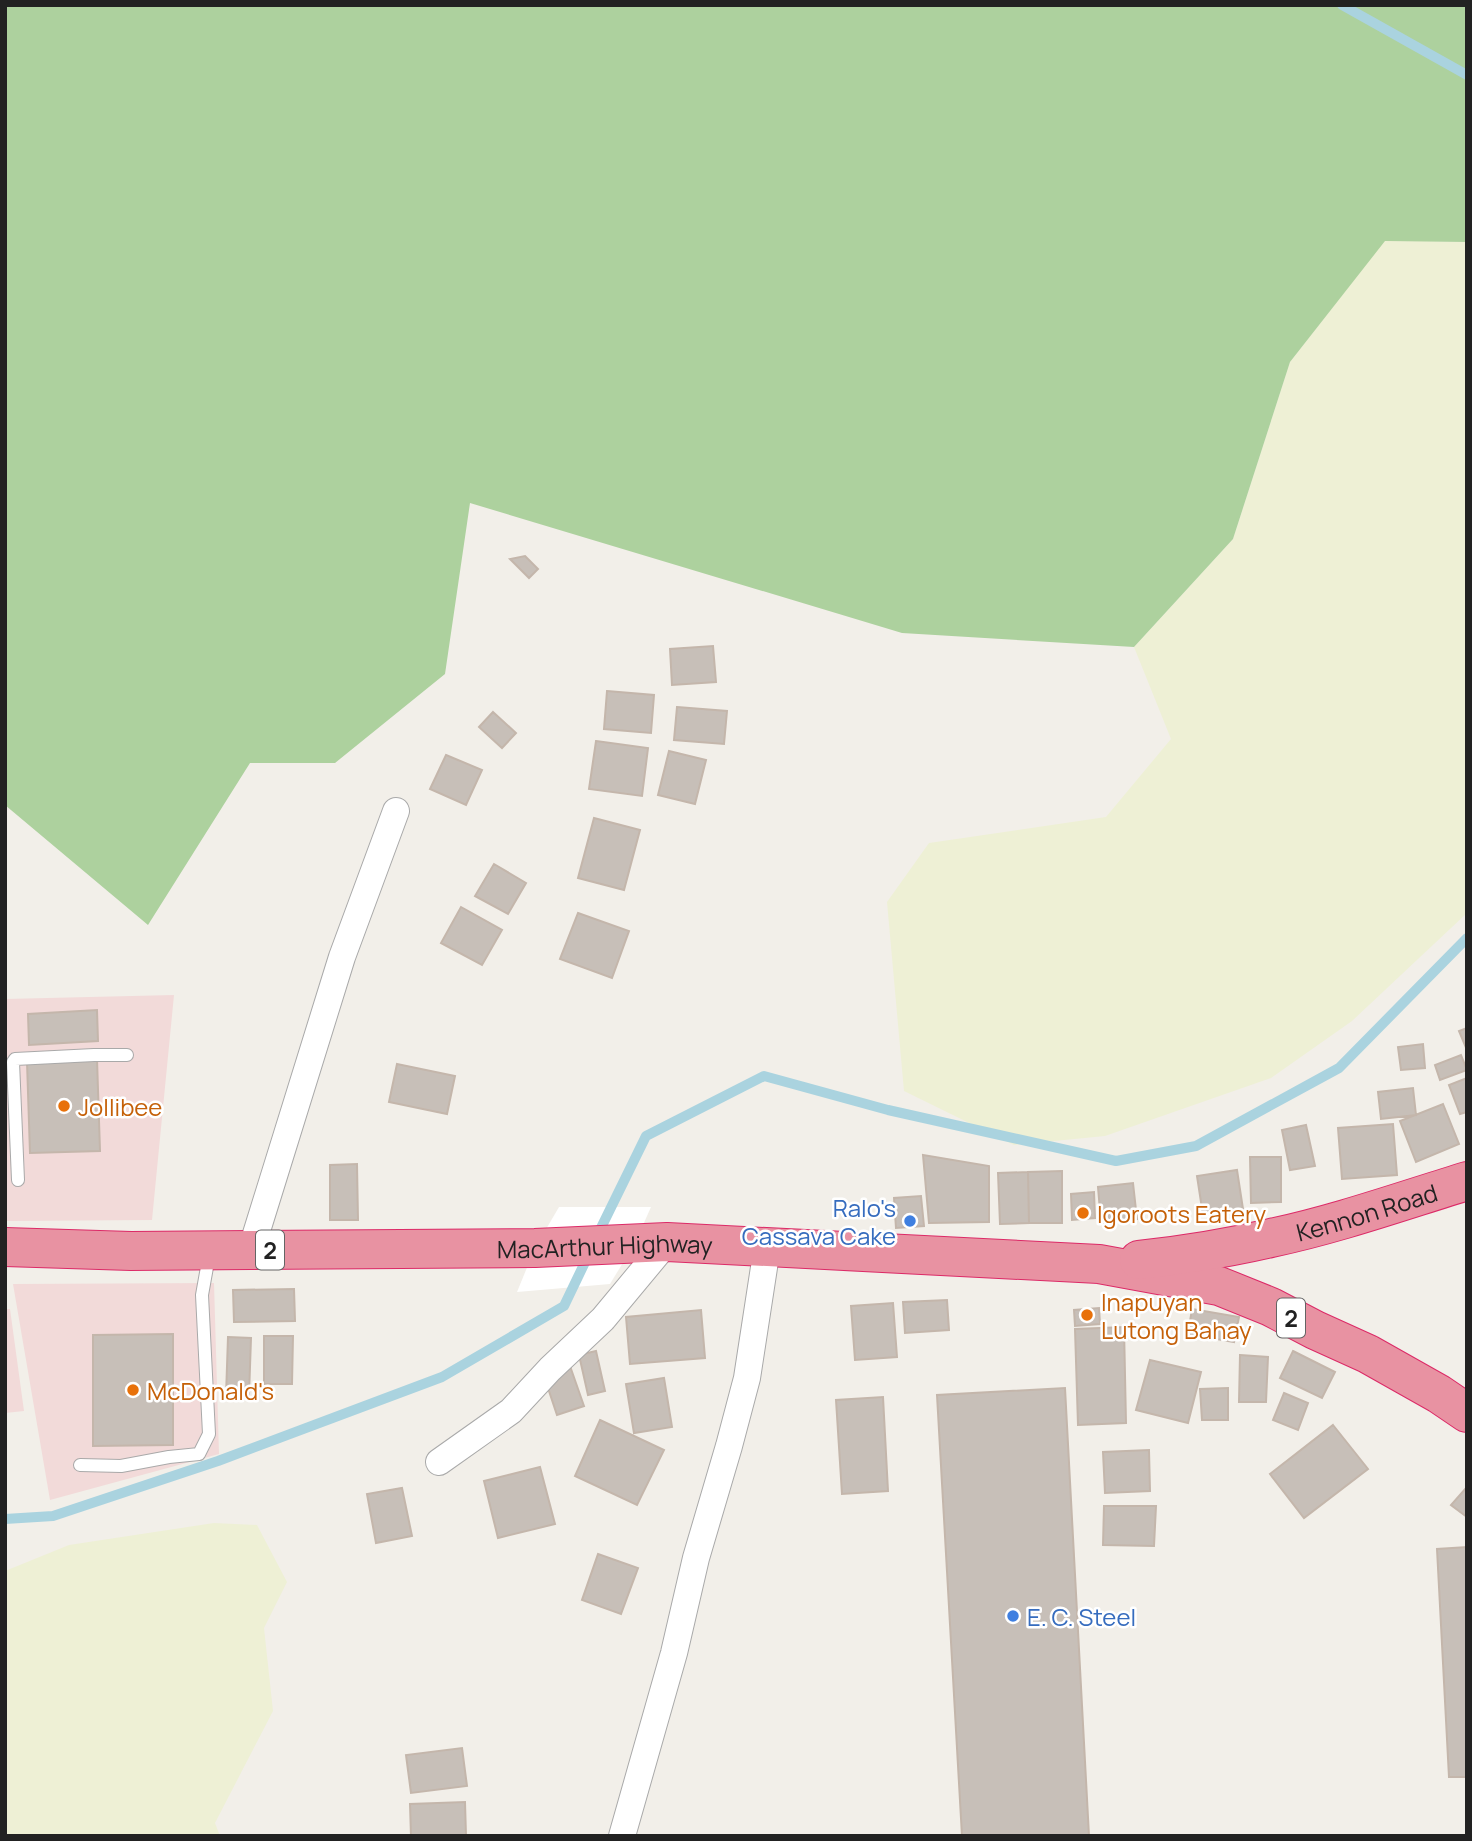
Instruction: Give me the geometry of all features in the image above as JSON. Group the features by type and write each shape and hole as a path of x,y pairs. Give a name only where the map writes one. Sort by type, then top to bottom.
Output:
{"highway":[{"name":"Kennon Road","path":"1099,1265 1191,1254 1273,1238 1467,1181"},
{"name":"MacArthur Highway","path":"5,1247 131,1251 535,1248 651,1243 1099,1265 1220,1286 1271,1307 1315,1331 1368,1354 1467,1413"}],"street":[{"path":"251,1250 342,957 397,811"},
{"path":"439,1462 511,1411 550,1369 603,1319 651,1243"},
{"path":"622,1836 747,1378 767,1248"}],"lane":[{"path":"18,1180 15,1059 127,1055"},
{"path":"80,1465 121,1466 199,1454 209,1434 202,1295 210,1250"}],"shaded area":[{"path":"174,995 152,1220 6,1221 5,999"},
{"path":"214,1283 219,1454 50,1500 13,1284"},
{"path":"5,1309 10,1309 24,1411 5,1413"}],"green space":[{"path":"5,5 1467,5 1467,242 1385,241 1290,362 1233,539 1134,647 902,633 470,503 445,674 335,763 250,763 148,925 5,805"},
{"path":"1385,240 1467,242 1467,913 1352,1021 1271,1078 1105,1136 1014,1145 904,1091 887,902 929,843 1106,817 1171,739 1134,647 1233,539 1290,362"},
{"path":"214,1523 257,1525 287,1582 264,1628 273,1711 215,1823 220,1836 5,1836 5,1571 69,1545"}],"pier":[{"path":"559,1207 651,1207 635,1243 610,1284 517,1292 535,1248"}],"building":[{"path":"525,556 538,569 529,578 510,559"},
{"path":"713,646 716,682 672,685 670,649"},
{"path":"607,691 654,695 651,733 604,729"},
{"path":"677,707 727,711 724,744 674,740"},
{"path":"493,712 516,733 502,748 479,727"},
{"path":"596,741 648,748 642,796 589,789"},
{"path":"669,751 706,760 695,804 658,795"},
{"path":"446,755 482,770 466,805 430,789"},
{"path":"594,818 640,830 624,890 578,878"},
{"path":"494,864 526,883 508,914 475,896"},
{"path":"461,907 502,930 482,965 441,943"},
{"path":"578,913 629,931 612,978 560,959"},
{"path":"97,1010 98,1041 29,1045 28,1014"},
{"path":"1467,1028 1467,1050 1459,1031"},
{"path":"1423,1044 1425,1068 1401,1070 1398,1047"},
{"path":"1461,1055 1467,1070 1440,1080 1435,1065"},
{"name":"Jollibee","path":"97,1059 100,1151 30,1153 27,1062"},
{"path":"397,1064 455,1076 447,1114 389,1102"},
{"path":"1467,1078 1467,1112 1460,1114 1449,1085"},
{"path":"1413,1088 1416,1115 1381,1119 1378,1092"},
{"path":"1443,1104 1459,1144 1416,1162 1400,1121"},
{"path":"1393,1124 1397,1175 1342,1179 1338,1128"},
{"path":"1306,1125 1315,1166 1290,1170 1282,1130"},
{"path":"923,1155 989,1166 989,1222 929,1223"},
{"path":"1250,1157 1281,1157 1281,1202 1251,1203"},
{"path":"357,1164 358,1220 330,1220 330,1165"},
{"path":"1237,1170 1243,1209 1203,1215 1197,1176"},
{"path":"1062,1171 1062,1223 1029,1223 1028,1172"},
{"path":"1028,1172 1029,1223 1000,1224 998,1173"},
{"path":"1133,1183 1137,1219 1101,1223 1098,1187"},
{"path":"1094,1192 1095,1218 1072,1220 1071,1194"},
{"path":"921,1196 924,1226 896,1228 894,1198"},
{"path":"294,1289 295,1321 234,1322 233,1290"},
{"path":"947,1300 949,1330 905,1333 903,1302"},
{"path":"893,1303 897,1357 855,1360 851,1306"},
{"path":"1099,1308 1100,1324 1075,1326 1074,1310"},
{"path":"1192,1309 1239,1317 1234,1342 1188,1334"},
{"path":"701,1310 705,1358 630,1364 626,1317"},
{"path":"1124,1327 1126,1423 1078,1425 1075,1329"},
{"name":"McDonald's","path":"173,1334 173,1445 93,1446 93,1335"},
{"path":"264,1336 293,1336 292,1384 264,1384"},
{"path":"228,1337 251,1338 249,1396 226,1396"},
{"path":"596,1351 605,1391 588,1395 579,1355"},
{"path":"1293,1351 1335,1372 1322,1398 1280,1378"},
{"path":"1240,1355 1268,1357 1266,1402 1239,1402"},
{"path":"1150,1360 1201,1372 1188,1423 1136,1410"},
{"path":"570,1366 584,1406 557,1415 544,1376"},
{"path":"664,1378 672,1427 634,1433 626,1384"},
{"name":"E. C. Steel","path":"1065,1388 1089,1836 962,1836 937,1395"},
{"path":"1228,1388 1228,1420 1202,1420 1200,1389"},
{"path":"1284,1393 1308,1403 1298,1430 1273,1420"},
{"path":"883,1397 888,1491 842,1494 836,1400"},
{"path":"600,1420 664,1450 637,1505 575,1476"},
{"path":"1333,1425 1368,1469 1304,1518 1270,1474"},
{"path":"1149,1450 1150,1491 1105,1493 1103,1452"},
{"path":"540,1467 555,1524 498,1538 484,1481"},
{"path":"1467,1487 1467,1517 1451,1505"},
{"path":"402,1488 412,1536 376,1543 367,1494"},
{"path":"1104,1506 1156,1506 1154,1546 1103,1545"},
{"path":"1467,1547 1467,1777 1449,1777 1437,1549"},
{"path":"598,1554 638,1568 621,1614 582,1600"},
{"path":"462,1748 467,1786 411,1793 406,1755"},
{"path":"465,1802 466,1836 411,1836 410,1804"}],"waterway":[{"path":"1342,5 1467,75"},
{"path":"597,1236 646,1136 764,1076 888,1110 1116,1161 1196,1146 1339,1068 1467,938"},
{"path":"5,1519 53,1516 218,1461 442,1377 564,1306 588,1256"}],"place":[{"name":"Jollibee","path":"64,1106"},
{"name":"Igoroots Eatery","path":"1083,1213"},
{"name":"Ralo's Cassava Cake","path":"910,1221"},
{"name":"Inapuyan Lutong Bahay","path":"1087,1315"},
{"name":"McDonald's","path":"133,1390"},
{"name":"E. C. Steel","path":"1013,1616"}]}
